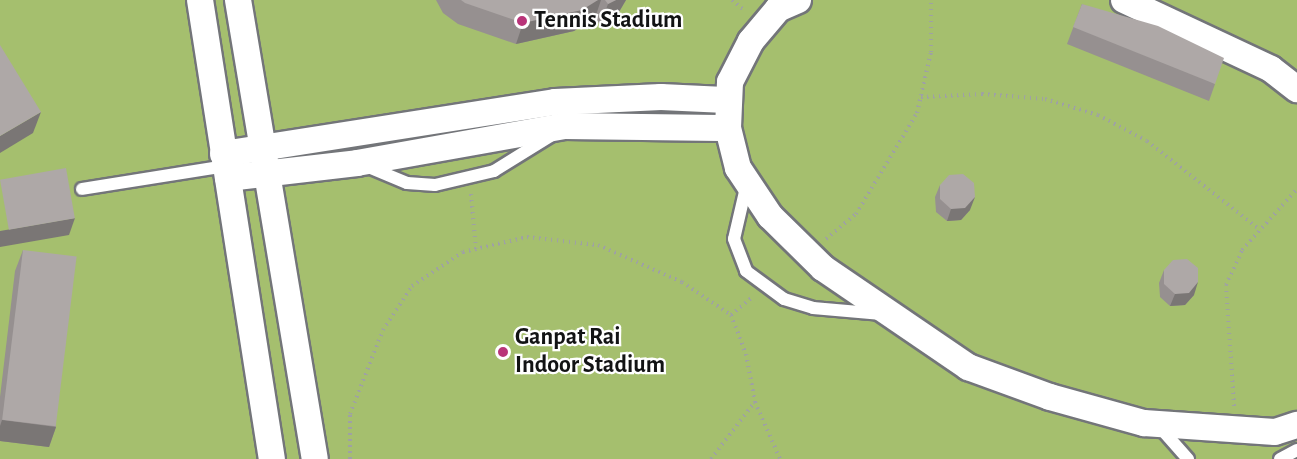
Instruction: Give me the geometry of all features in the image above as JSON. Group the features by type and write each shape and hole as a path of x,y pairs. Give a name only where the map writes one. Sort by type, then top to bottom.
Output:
{"street":[{"path":"200,0 272,459"},
{"path":"238,0 263,148 265,173 315,459"},
{"path":"798,0 778,9 751,41 725,100 732,153 747,181 770,216 808,253 886,315 969,367 1050,397 1156,423 1275,432 1297,425"},
{"path":"1124,0 1261,64 1297,89"},
{"path":"225,166 263,148 555,102 650,97 725,100"},
{"path":"225,166 265,173 357,163 565,126 728,128"}],"lane":[{"path":"357,163 406,183 470,178 520,158 565,126"},
{"path":"82,189 225,166"},
{"path":"747,181 734,240 746,272 765,287 813,308 886,315"},
{"path":"1156,423 1188,459"},
{"path":"1280,459 1297,450"}],"path":[{"path":"808,253 856,214 902,144 921,97 931,52 931,0"},
{"path":"921,97 982,94 1045,99 1098,115 1147,141 1260,230"},
{"path":"470,178 476,249"},
{"path":"1238,429 1227,285 1242,250 1297,189"},
{"path":"350,459 350,414 383,330 412,286 476,249 527,237 598,245 682,282 731,315 746,354 754,402 780,459"},
{"path":"731,315 765,287"},
{"path":"711,459 754,402"}],"green space":[{"path":"0,0 1297,0 1297,459 0,459"}],"building":[{"path":"461,0 598,0 582,10 523,23"},
{"path":"1082,4 1158,26 1224,58 1215,84 1073,27"},
{"path":"0,45 41,112 0,136"},
{"path":"66,168 75,218 9,230 0,180"},
{"path":"963,174 974,183 975,197 965,208 951,209 940,199 940,185 949,175"},
{"path":"23,250 77,257 56,426 2,420"},
{"path":"1187,259 1198,268 1198,282 1189,293 1175,294 1164,284 1164,270 1173,260"}],"place":[{"name":"Tennis Stadium","path":"522,21"},
{"name":"Ganpat Rai Indoor Stadium","path":"503,352"}]}
